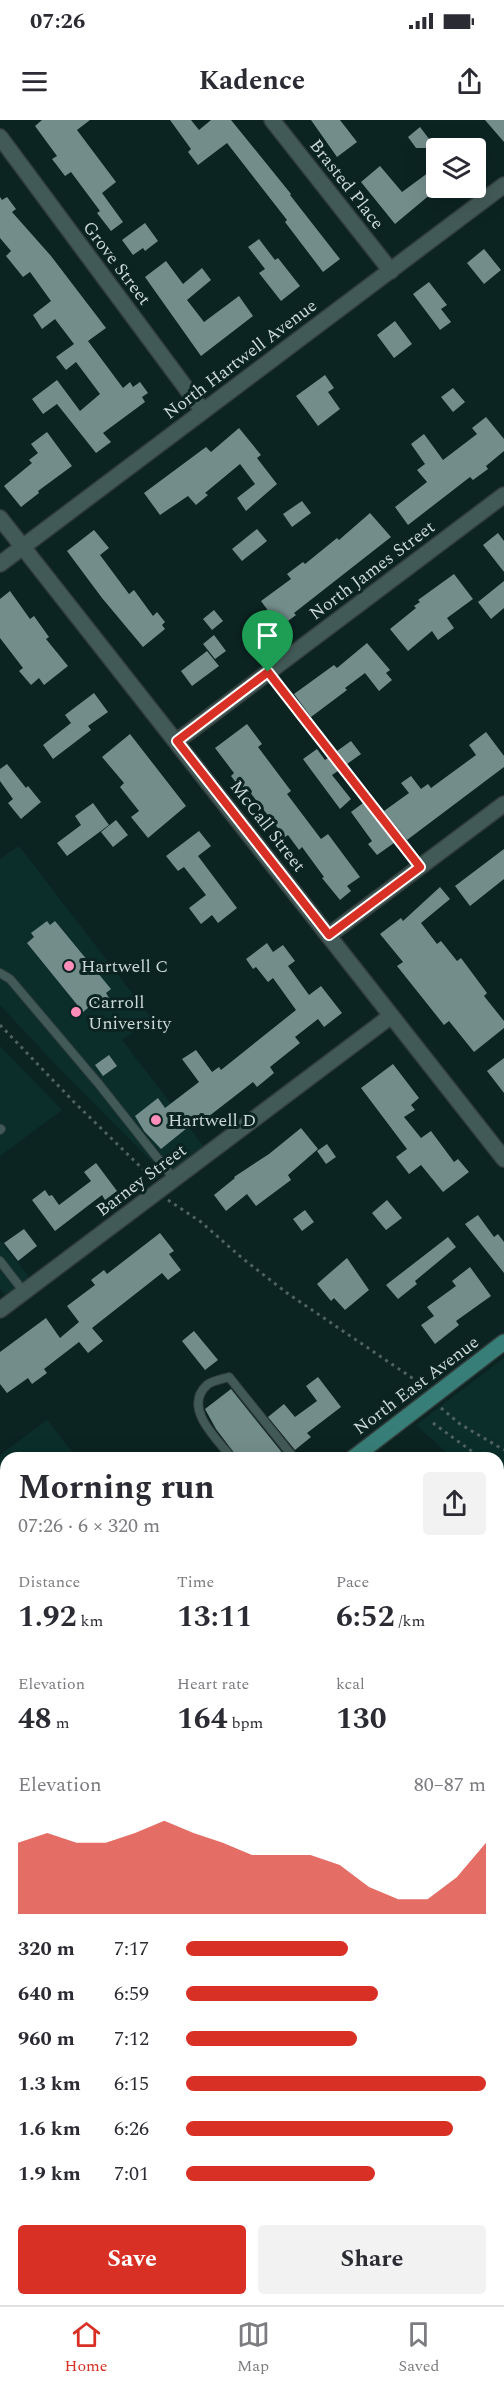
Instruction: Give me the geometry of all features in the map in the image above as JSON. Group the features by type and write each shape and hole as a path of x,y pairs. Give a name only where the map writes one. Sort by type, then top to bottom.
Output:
{"main road":[{"name":"North East Avenue","path":"361,1452 504,1342"}],"street":[{"name":"Brasted Place","path":"272,120 391,271"},
{"name":"Grove Street","path":"0,137 203,411"},
{"name":"North Hartwell Avenue","path":"0,564 504,185"},
{"name":"North James Street","path":"177,741 504,495"},
{"name":"McCall Street","path":"0,518 504,1159"},
{"path":"329,935 504,804"},
{"name":"Barney Street","path":"0,1310 391,1016"}],"lane":[{"path":"268,672 420,867"},
{"path":"0,973 10,979 98,1083 174,1179"},
{"path":"0,1260 24,1292"},
{"path":"227,1452 199,1414 197,1401 207,1384 229,1377 289,1452"}],"path":[{"path":"0,1025 65,1093 156,1182"},
{"path":"166,1197 171,1203 201,1222 287,1293 421,1382 426,1388"},
{"path":"441,1408 460,1424 504,1450"},
{"path":"433,1423 473,1452"}],"shaded area":[{"name":"Carroll University","path":"19,846 152,1019 122,1040 204,1147 165,1175 0,1005 0,859"},
{"path":"0,1046 62,1110 0,1156"},
{"path":"0,1240 29,1277 5,1295 0,1289"},
{"path":"504,1358 504,1452 446,1452 416,1425"},
{"path":"47,1420 72,1452 4,1452"}],"building":[{"path":"42,120 90,120 77,130 116,182 102,193 123,222 111,231 97,213 100,211 71,172 65,176 52,159 57,156 35,126"},
{"path":"170,120 191,120 199,130 211,120 231,120 340,259 323,272 285,222 287,220 227,143 198,165 188,152 191,149"},
{"path":"311,120 340,120 357,142 337,157"},
{"path":"485,120 504,120 504,142"},
{"path":"420,127 428,138 426,138 426,148 416,148 408,137"},
{"path":"380,166 402,192 426,174 426,198 395,224 361,182"},
{"path":"0,197 2,200 7,197 16,209 12,212 51,256 106,328 88,341 123,388 130,382 133,387 140,382 148,393 142,397 145,402 103,433 111,442 96,453 57,404 43,414 32,399 57,380 80,411 100,394 76,362 66,370 56,357 74,344 55,319 42,329 33,315 51,301 30,272 23,277 6,256 11,251 0,238"},
{"path":"145,223 158,241 145,251 143,248 133,255 122,240"},
{"path":"259,239 275,260 278,258 300,286 281,301 259,273 265,269 248,247"},
{"path":"484,249 501,270 484,284 467,263"},
{"path":"166,261 183,284 202,268 211,280 187,300 204,322 239,296 253,316 201,356 145,277"},
{"path":"429,282 447,305 441,309 451,322 440,330 413,294"},
{"path":"395,321 412,344 394,358 377,335"},
{"path":"325,375 334,388 328,392 340,409 318,426 296,396"},
{"path":"453,388 465,402 453,412 441,397"},
{"path":"486,417 504,439 504,451 486,466 488,469 473,480 470,477 408,525 395,507 427,482 417,470 425,464 411,444 424,434 443,460 477,434 472,428"},
{"path":"239,428 261,455 257,458 277,484 246,511 237,498 255,484 240,464 205,493 208,495 196,505 188,496 160,515 144,493 206,447 211,452"},
{"path":"47,432 72,466 38,491 39,493 21,507 4,486 32,463 29,460 38,453 31,444"},
{"path":"302,501 311,513 292,527 283,514"},
{"path":"370,513 391,537 294,613 296,615 280,627 261,601 291,579 287,574 303,562 305,564 337,538 339,540"},
{"path":"257,529 267,541 242,561 232,549"},
{"path":"94,530 109,548 100,555 129,594 134,590 153,616 157,612 165,622 162,625 165,629 143,647 67,551"},
{"path":"498,533 504,541 504,572 483,545"},
{"path":"454,574 473,599 447,618 454,628 438,640 432,631 408,651 390,629 416,608 414,606 420,602 418,600"},
{"path":"504,581 504,608 491,619 478,602"},
{"path":"10,591 30,619 34,616 49,637 46,639 68,666 44,685 39,678 31,685 19,671 23,668 0,638 0,599"},
{"path":"214,610 223,621 212,630 203,619"},
{"path":"214,635 226,651 215,659 203,644"},
{"path":"367,643 390,670 386,673 392,680 379,691 365,673 345,688 347,690 311,717 294,694 334,665 337,668"},
{"path":"207,651 219,666 192,686 181,671"},
{"path":"94,693 108,712 88,726 91,730 53,759 43,745 71,723 65,715"},
{"path":"247,724 262,744 258,747 291,791 287,794 321,839 328,834 360,877 347,886 351,891 340,900 322,878 324,877 302,847 299,850 288,835 285,837 245,786 241,789 231,776 234,773 215,748"},
{"path":"486,732 504,756 504,767 407,840 384,811 409,793 401,783 411,776 421,789 428,784 431,788 476,755 469,745"},
{"path":"130,734 186,806 148,838 131,817 139,811 120,787 124,783 102,757"},
{"path":"351,741 361,754 347,764 337,751"},
{"path":"317,749 325,760 328,758 338,771 332,775 351,799 340,809 303,759"},
{"path":"7,764 26,788 28,786 41,802 21,819 8,803 13,799 0,781 0,769"},
{"path":"93,803 109,825 67,856 57,843 81,825 75,816"},
{"path":"363,803 394,843 377,855 368,844 372,841 351,812"},
{"path":"116,820 128,835 113,847 101,832"},
{"path":"199,831 211,846 198,856 237,908 218,923 212,915 201,924 189,908 206,895 184,867 178,871 166,856"},
{"path":"504,849 504,879 470,906 455,886"},
{"path":"440,887 450,899 421,923 437,944 441,941 457,961 461,958 487,993 484,996 504,1021 504,1028 474,1052 449,1021 444,1025 397,966 403,962 380,934 401,918 403,921"},
{"name":"Hartwell C","path":"47,921 50,925 55,921 111,989 106,993 109,998 97,1007 94,1003 83,1012 27,943 34,937 31,933"},
{"path":"267,943 273,952 283,945 295,961 288,966 309,995 321,986 342,1013 324,1027 318,1019 295,1037 300,1043 270,1067 274,1073 257,1087 253,1082 195,1127 192,1124 161,1149 144,1131 135,1116 158,1098 165,1108 199,1082 182,1059 196,1050 212,1072 219,1067 221,1070 296,1010 273,978 268,982 256,967 253,969 246,959"},
{"path":"109,1055 117,1066 103,1076 95,1065"},
{"path":"504,1058 504,1093 487,1071"},
{"path":"393,1064 419,1098 411,1105 415,1110 404,1117 421,1138 431,1131 454,1162 458,1159 469,1172 443,1192 421,1165 409,1174 396,1157 407,1149 361,1088"},
{"path":"301,1128 318,1149 288,1175 291,1180 256,1206 247,1194 226,1211 214,1195 234,1177 269,1154"},
{"path":"327,1144 336,1157 326,1164 317,1151"},
{"path":"96,1163 117,1191 105,1200 102,1195 55,1231 32,1200 45,1190 59,1205 91,1181 84,1172"},
{"path":"387,1200 402,1218 386,1230 372,1213"},
{"path":"305,1210 314,1222 302,1231 293,1219"},
{"path":"478,1215 494,1237 498,1234 504,1242 504,1273 465,1224"},
{"path":"24,1229 37,1246 18,1261 4,1243"},
{"path":"160,1233 174,1251 169,1254 181,1270 168,1280 162,1273 92,1328 103,1341 88,1353 79,1342 44,1369 47,1373 32,1384 28,1378 7,1393 0,1384 0,1352 46,1318 60,1338 79,1322 67,1306 95,1285 91,1280 104,1270 107,1274"},
{"path":"448,1237 456,1247 415,1281 417,1284 398,1299 386,1285"},
{"path":"347,1258 369,1290 345,1310 334,1298 331,1301 317,1284"},
{"path":"470,1267 491,1296 456,1321 459,1325 435,1344 421,1325 434,1316 427,1307 456,1286 452,1281"},
{"path":"194,1331 218,1360 205,1370 182,1341"},
{"path":"318,1377 341,1407 307,1433 311,1437 295,1450 268,1417 284,1404 295,1417 317,1401 306,1386"},
{"path":"231,1389 282,1452 233,1452 216,1429 205,1409"}],"place":[{"name":"Hartwell C","path":"69,966"},
{"name":"Carroll University","path":"76,1012"},
{"name":"Hartwell D","path":"156,1120"}],"route":[{"path":"268,672 420,867 329,935 177,741 268,672"}]}
